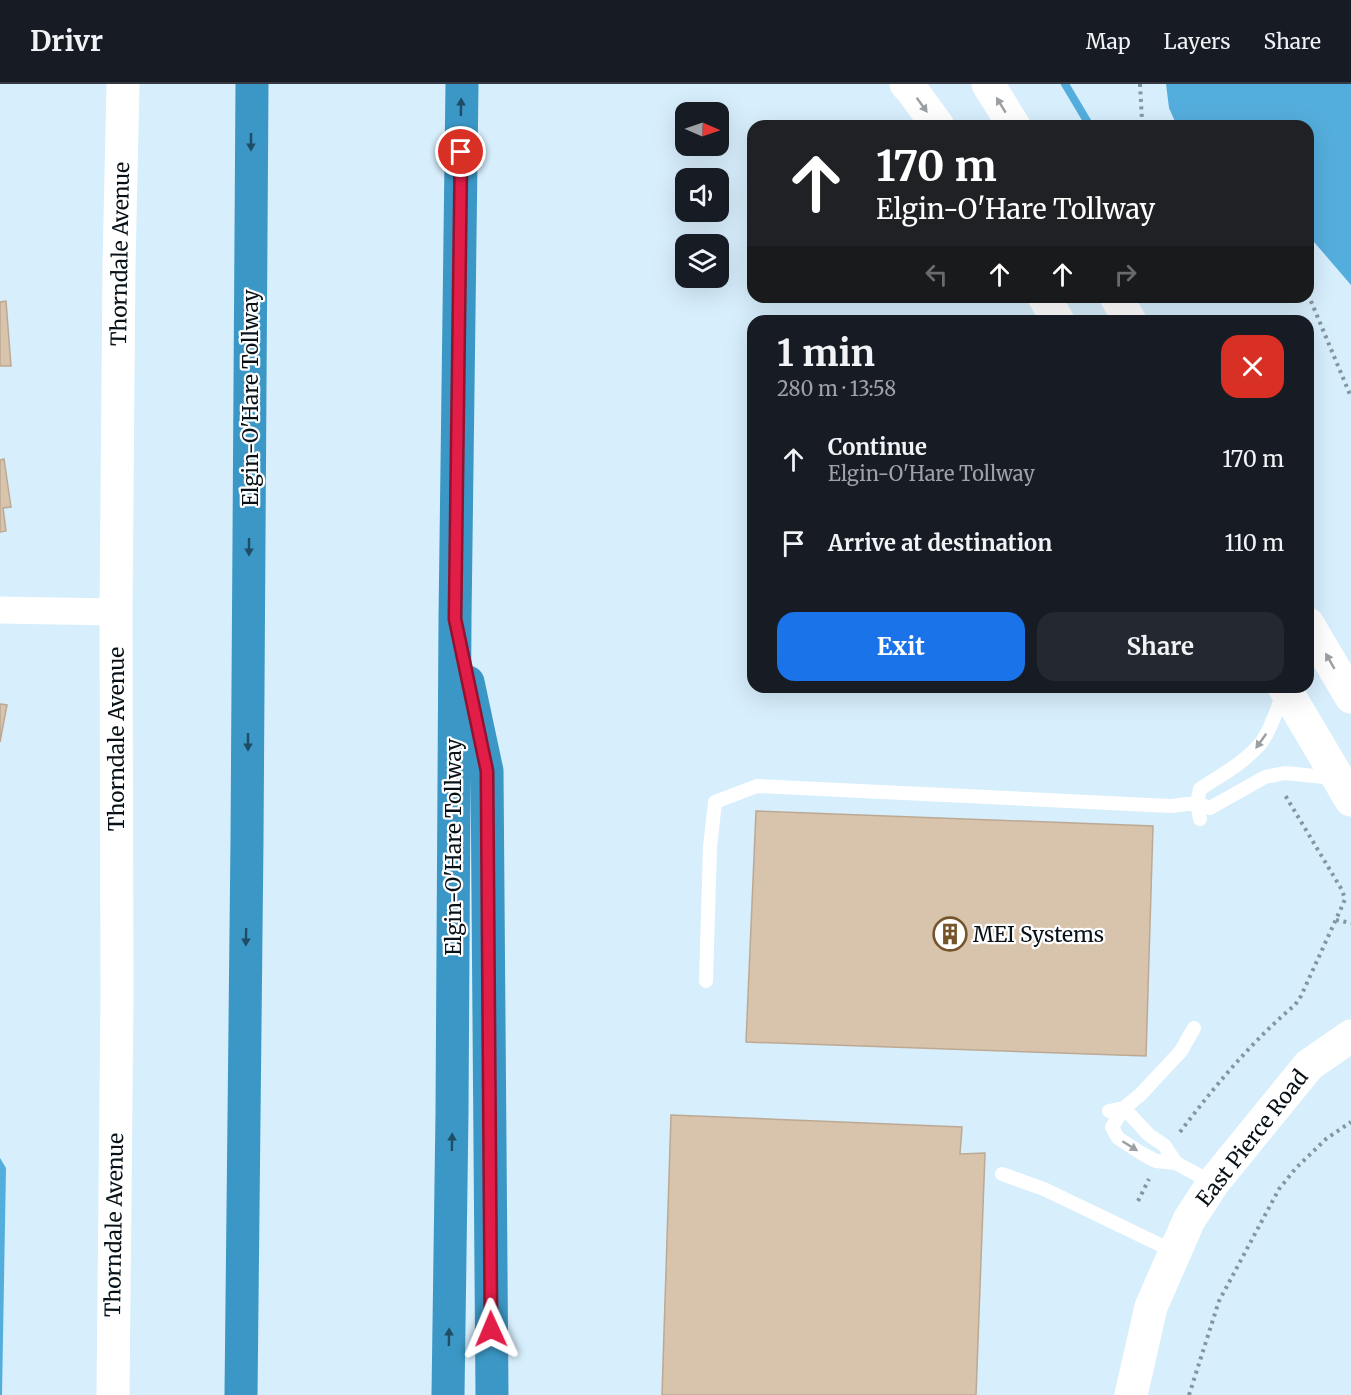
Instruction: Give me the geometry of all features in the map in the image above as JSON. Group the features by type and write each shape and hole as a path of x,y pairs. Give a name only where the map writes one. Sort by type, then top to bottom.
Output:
{"highway":[{"name":"Elgin-O'Hare Tollway","path":"241,1395 252,84"},
{"name":"Elgin-O'Hare Tollway","path":"448,1395 462,84"},
{"path":"455,619 487,771 492,1395"}],"street":[{"name":"Thorndale Avenue","path":"113,1395 117,1007 116,612 123,84"},
{"path":"906,84 934,120"},
{"path":"988,84 1010,120"},
{"path":"0,610 116,612"},
{"path":"1314,634 1351,697"},
{"path":"1288,693 1345,789"},
{"name":"East Pierce Road","path":"1131,1395 1151,1307 1189,1220 1213,1183 1309,1065 1349,1030"}],"lane":[{"path":"1200,819 1197,803 1200,789 1243,761 1262,742 1276,715 1283,693"},
{"path":"706,981 710,848 715,802 758,786 1171,806 1197,803 1210,808 1265,777 1285,773 1345,789"},
{"path":"1194,1028 1181,1051 1140,1095 1124,1108 1112,1127 1118,1138 1141,1153 1164,1156 1213,1183"},
{"path":"1124,1108 1149,1135 1164,1145 1164,1156"},
{"path":"1109,1111 1124,1108"},
{"path":"1002,1174 1052,1192 1175,1252"}],"path":[{"path":"1140,84 1142,120"},
{"path":"1312,303 1351,397"},
{"path":"1138,1201 1153,1170 1213,1089 1252,1045 1295,1005 1345,899 1342,890 1275,775"},
{"path":"1336,920 1351,923"},
{"path":"1189,1395 1219,1301 1279,1189 1296,1168 1326,1139 1351,1122"}],"water":[{"path":"1166,84 1351,84 1351,285 1314,242 1314,120 1174,120 1169,108"},
{"path":"0,1158 6,1168 2,1395 0,1395"}],"building":[{"path":"6,301 11,366 0,366 0,302"},
{"path":"4,459 11,507 3,508 6,531 0,532 0,460"},
{"path":"0,704 7,705 0,742"},
{"name":"MEI Systems","path":"756,811 1153,826 1146,1056 746,1042"},
{"path":"671,1115 962,1127 960,1154 985,1153 976,1395 662,1395"}],"waterway":[{"path":"1065,84 1086,120"}],"place":[{"name":"MEI Systems","path":"950,934"}],"route":[{"path":"461,152 455,619 487,771 491,1329"}]}
